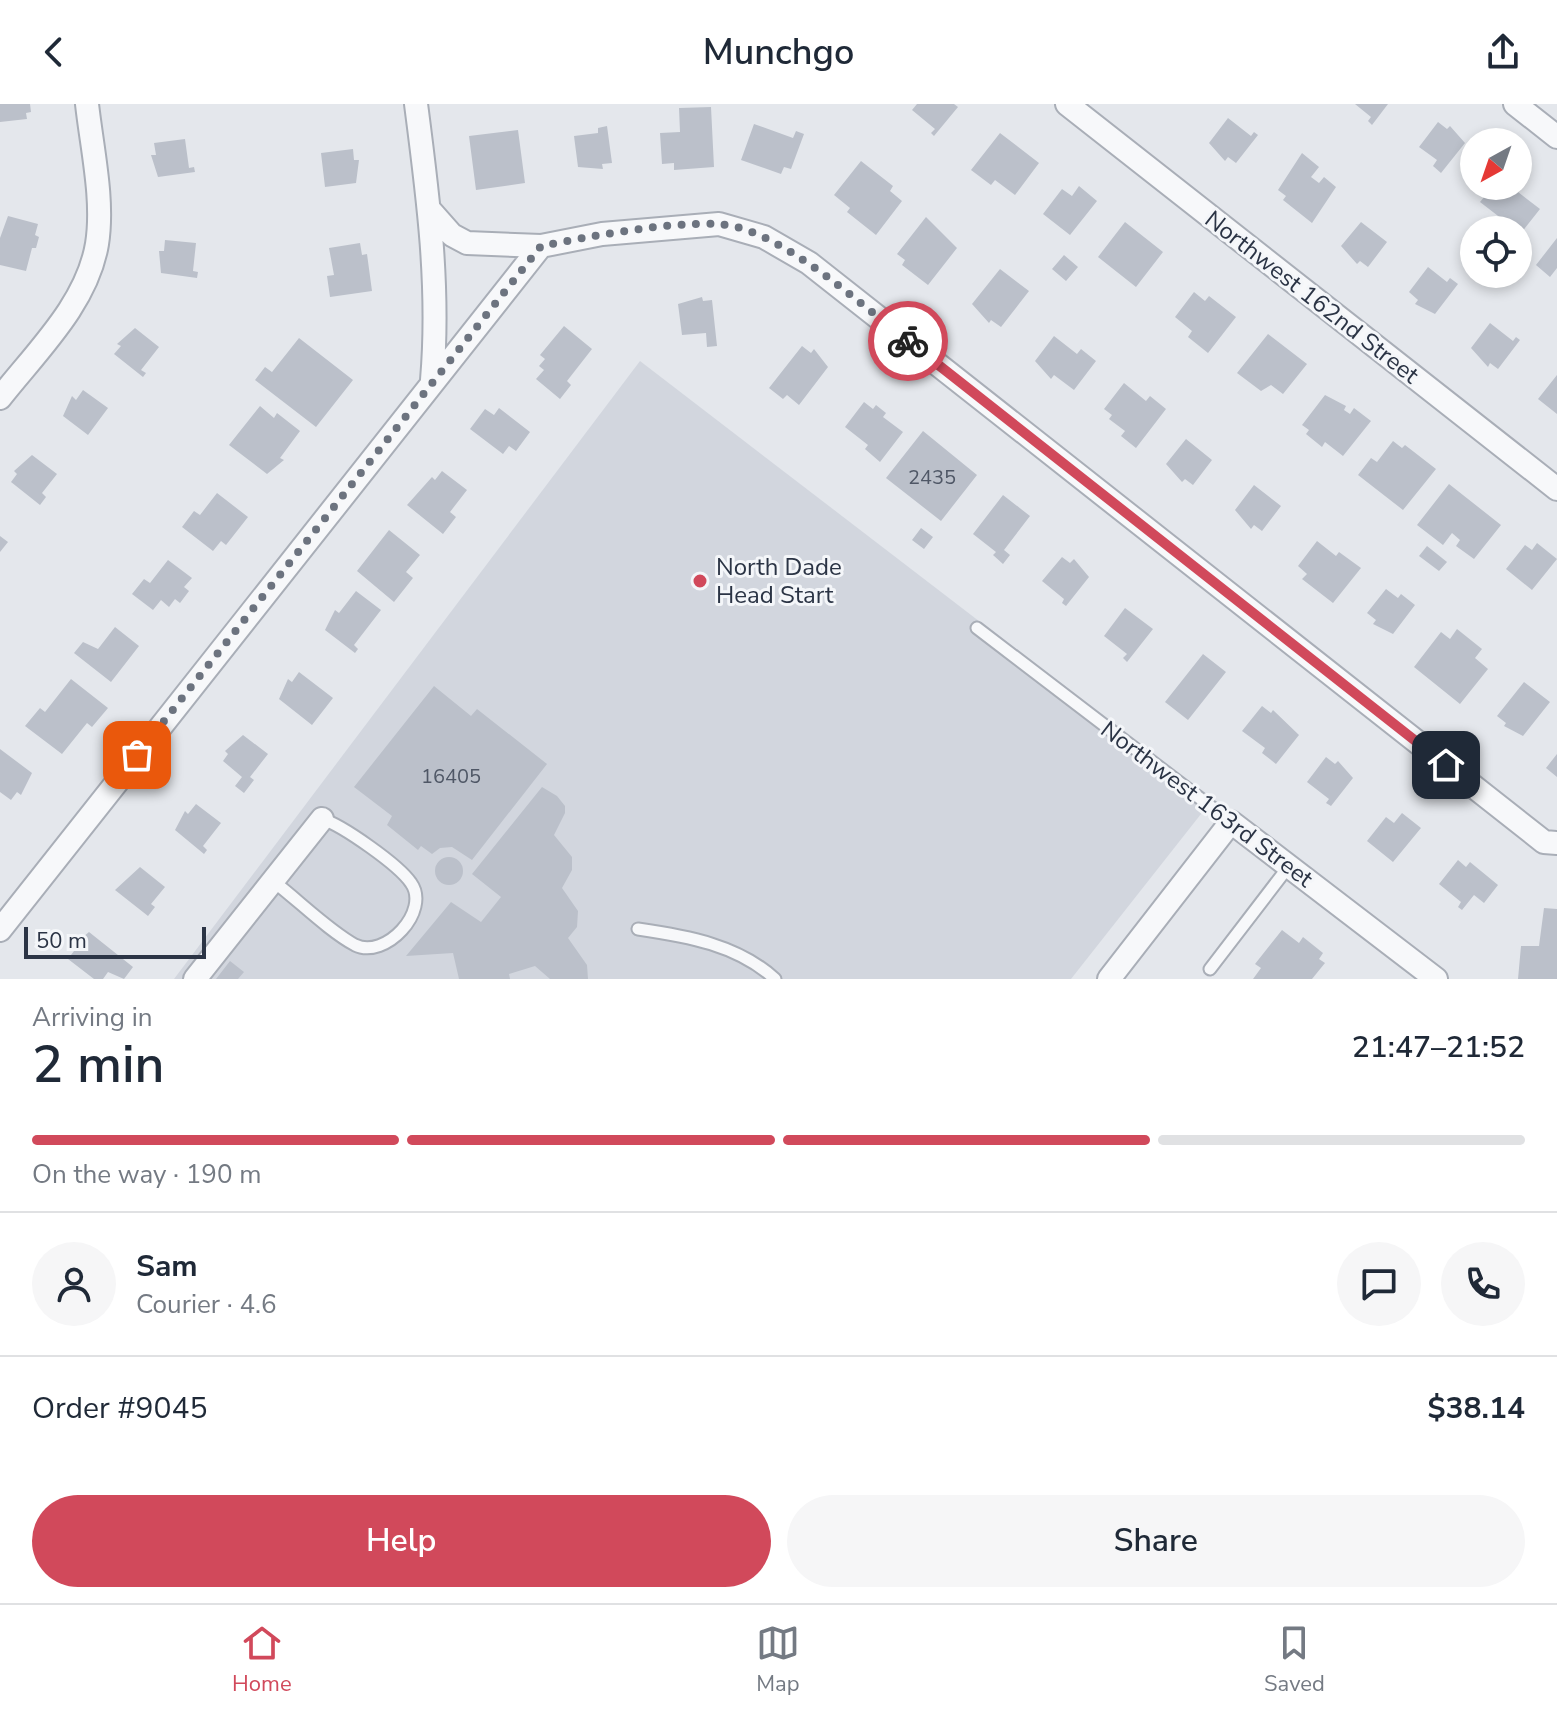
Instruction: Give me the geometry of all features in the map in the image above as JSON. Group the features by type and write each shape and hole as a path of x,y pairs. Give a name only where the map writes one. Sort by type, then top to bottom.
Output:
{"street":[{"path":"0,398 70,309 88,277 97,243 98,210 87,104"},
{"path":"416,104 434,273 436,326 432,380"},
{"name":"Northwest 162nd Street","path":"1067,104 1557,489"},
{"path":"1515,104 1557,137"},
{"path":"429,209 452,235 467,243 541,246 602,234 719,224 764,237 809,263 1544,842 1557,843"},
{"path":"434,273 451,252 467,243"},
{"path":"494,244 508,258 513,281"},
{"path":"0,930 541,246"},
{"path":"436,326 448,336 468,340"},
{"path":"195,979 322,819"},
{"path":"1109,979 1231,822"},
{"name":"Northwest 163rd Street","path":"1231,822 1436,979"}],"lane":[{"name":"Northwest 163rd Street","path":"977,628 1231,822"},
{"path":"273,881 357,946 378,947 396,936 411,917 415,903 412,883 341,825 322,819"},
{"path":"1210,969 1289,866"},
{"path":"638,929 718,945 763,967 775,979"}],"shaded area":[{"name":"North Dade Head Start","path":"640,361 1212,800 1071,979 174,979"}],"building":[{"path":"0,104 30,104 31,112 26,113 27,119 0,122"},
{"path":"917,104 954,104 958,107 934,136 931,133 935,129 912,110"},
{"path":"1355,104 1388,104 1372,125 1368,121 1371,117"},
{"path":"711,107 714,167 674,170 674,163 662,164 660,133 680,132 679,108"},
{"path":"1228,118 1251,136 1254,132 1258,135 1236,163 1228,157 1225,161 1209,143"},
{"path":"1438,122 1447,129 1450,126 1460,137 1460,149 1441,173 1433,166 1437,160 1419,147"},
{"path":"754,124 793,138 796,131 804,134 791,169 784,167 781,174 741,160"},
{"path":"607,126 612,163 602,164 603,169 578,167 574,136 598,133 598,128"},
{"path":"518,130 525,183 476,190 469,136"},
{"path":"1000,133 1039,163 1015,195 995,180 991,185 971,170"},
{"path":"185,139 189,168 194,167 195,172 158,177 151,155 156,155 154,143"},
{"path":"353,149 354,160 359,160 356,183 325,187 321,153"},
{"path":"1302,153 1319,167 1311,177 1319,183 1324,177 1336,187 1312,223 1283,200 1286,196 1278,190"},
{"path":"861,161 893,186 890,191 902,201 876,235 847,212 850,208 834,195"},
{"path":"1079,186 1097,201 1070,235 1043,214 1062,189 1072,196"},
{"path":"1528,200 1540,209 1532,219 1532,216 1498,216 1480,202"},
{"path":"8,216 38,224 35,235 39,237 36,248 32,248 26,271 0,265 0,238"},
{"path":"926,217 957,248 928,285 902,265 905,260 897,254"},
{"path":"1125,222 1163,252 1136,287 1098,257"},
{"path":"1361,222 1387,242 1368,267 1360,261 1357,264 1341,246"},
{"path":"1557,238 1557,268 1550,277 1536,265"},
{"path":"165,240 196,243 193,271 198,272 197,278 161,273 159,251 164,251"},
{"path":"360,243 362,255 367,254 372,291 330,297 327,276 334,275 329,248"},
{"path":"1064,255 1078,267 1066,281 1052,269"},
{"path":"1428,267 1447,282 1450,278 1458,284 1435,314 1415,304 1418,300 1409,292"},
{"path":"1000,269 1029,291 1001,327 991,320 989,323 972,304"},
{"path":"1194,292 1205,301 1209,296 1236,317 1208,353 1188,337 1192,331 1175,317"},
{"path":"702,297 703,301 712,300 717,346 707,347 706,333 682,335 678,304"},
{"path":"1490,323 1513,341 1516,337 1520,340 1498,369 1490,363 1488,367 1471,348"},
{"path":"564,326 592,349 567,381 571,385 560,399 536,379 544,370 539,366 545,359 540,355"},
{"path":"135,328 159,347 141,370 146,373 143,377 114,354 121,346 117,344"},
{"path":"1268,334 1307,364 1283,394 1271,385 1261,391 1237,373"},
{"path":"1054,336 1077,354 1081,349 1096,361 1074,390 1054,375 1051,379 1035,361"},
{"path":"299,338 353,380 316,427 255,380 265,367 272,372"},
{"path":"802,346 811,353 814,349 828,367 799,405 787,395 783,399 769,388"},
{"path":"1557,375 1557,414 1538,399"},
{"path":"1124,383 1146,401 1150,396 1166,409 1136,448 1121,436 1125,431 1109,419 1112,415 1104,409"},
{"path":"83,390 108,408 88,435 63,416 72,396 76,400"},
{"path":"1325,395 1346,406 1344,410 1350,414 1354,408 1371,421 1343,456 1325,442 1322,447 1306,434 1309,430 1302,425"},
{"path":"864,402 873,409 876,405 886,413 883,417 903,432 880,462 865,449 868,445 845,427"},
{"path":"260,406 274,418 277,413 300,431 280,458 284,460 267,474 229,445"},
{"path":"499,408 530,432 516,451 509,446 503,454 470,429 485,409 494,415"},
{"path":"923,431 977,475 941,521 886,478"},
{"path":"1186,439 1212,460 1193,485 1185,479 1182,482 1166,464"},
{"path":"1393,441 1402,448 1405,445 1436,469 1403,510 1358,475 1371,458 1377,462"},
{"path":"32,455 57,474 42,493 46,497 40,505 11,482 17,474 14,471"},
{"path":"442,471 467,490 450,512 456,517 443,534 407,505 432,477 435,480"},
{"path":"1449,484 1501,525 1474,559 1456,546 1460,540 1452,533 1443,545 1417,525"},
{"path":"1254,485 1281,506 1262,531 1254,525 1251,529 1235,510"},
{"path":"217,493 248,517 226,545 221,541 213,551 182,527 194,511 200,515"},
{"path":"1003,495 1030,516 1004,550 1010,555 1003,564 993,555 996,552 973,534"},
{"path":"921,528 933,537 924,549 912,540"},
{"path":"389,530 420,555 406,572 413,578 394,602 357,571"},
{"path":"0,536 8,542 0,552"},
{"path":"1317,541 1336,556 1339,552 1361,568 1333,603 1302,579 1307,574 1298,566"},
{"path":"1537,543 1557,559 1532,590 1506,569 1525,545 1532,550"},
{"path":"1427,546 1447,562 1439,571 1419,556"},
{"path":"1062,557 1070,563 1074,559 1089,577 1066,606 1062,603 1064,599 1042,581"},
{"path":"168,560 192,578 184,587 189,591 180,603 175,599 169,607 161,600 153,610 132,594 144,579 150,583"},
{"path":"1386,589 1398,598 1401,594 1415,605 1393,634 1373,624 1376,620 1367,613"},
{"path":"356,591 381,610 354,645 358,649 355,653 325,630 335,610 339,613"},
{"path":"1125,608 1153,629 1127,662 1123,658 1127,654 1104,636"},
{"path":"115,627 139,646 111,682 74,653 83,642 98,649"},
{"path":"1457,629 1482,649 1475,658 1488,669 1460,704 1414,667 1441,632 1450,639"},
{"path":"1203,654 1226,672 1188,720 1165,702"},
{"path":"299,672 333,698 312,725 279,699 288,679 292,682"},
{"path":"71,679 108,708 92,727 87,723 62,754 25,726 40,708 45,712"},
{"path":"1524,682 1550,702 1523,736 1504,726 1506,723 1497,716"},
{"path":"434,686 471,716 477,709 547,764 472,860 452,847 440,848 432,854 421,846 418,850 387,825 392,816 354,787"},
{"path":"1262,706 1271,713 1273,710 1299,735 1276,764 1262,753 1265,748 1242,731"},
{"path":"243,735 268,754 250,777 254,780 244,793 235,786 242,777 223,761 228,754 225,751"},
{"path":"0,749 32,773 21,795 17,792 11,800 0,792"},
{"path":"1557,754 1557,777 1546,768"},
{"path":"1326,757 1335,764 1338,761 1353,778 1331,806 1326,803 1329,799 1307,782"},
{"path":"542,787 557,796 565,806 565,813 554,835 572,857 572,870 562,888 578,911 577,927 568,938 587,965 588,979 550,979 535,966 509,974 510,979 459,979 453,953 406,956 451,902 481,922 501,897 472,874"},
{"path":"196,804 221,823 203,846 207,850 204,854 175,830 185,811 188,814"},
{"path":"1402,813 1421,828 1393,862 1367,841 1386,817 1394,823"},
{"path":"449,857 459,861 463,871 459,881 449,885 439,881 435,871 439,861"},
{"path":"1458,860 1466,867 1470,862 1498,885 1484,903 1474,895 1462,910 1458,907 1461,902 1439,884"},
{"path":"140,867 165,887 151,904 155,907 148,916 115,890"},
{"path":"1544,908 1557,909 1557,979 1518,979 1521,946 1539,946"},
{"path":"1282,930 1299,943 1303,937 1323,953 1319,959 1325,963 1312,979 1253,979 1261,968 1255,964"},
{"path":"89,932 133,967 124,979 108,972 103,979 94,979 68,959 74,951 70,948"},
{"path":"230,961 244,972 238,979 216,979"}],"way so far":[{"path":"137,755 541,246 602,234 719,224 764,237 809,263 908,341"}],"place":[{"name":"North Dade Head Start","path":"700,581"}],"route":[{"path":"908,341 1446,765"}]}
